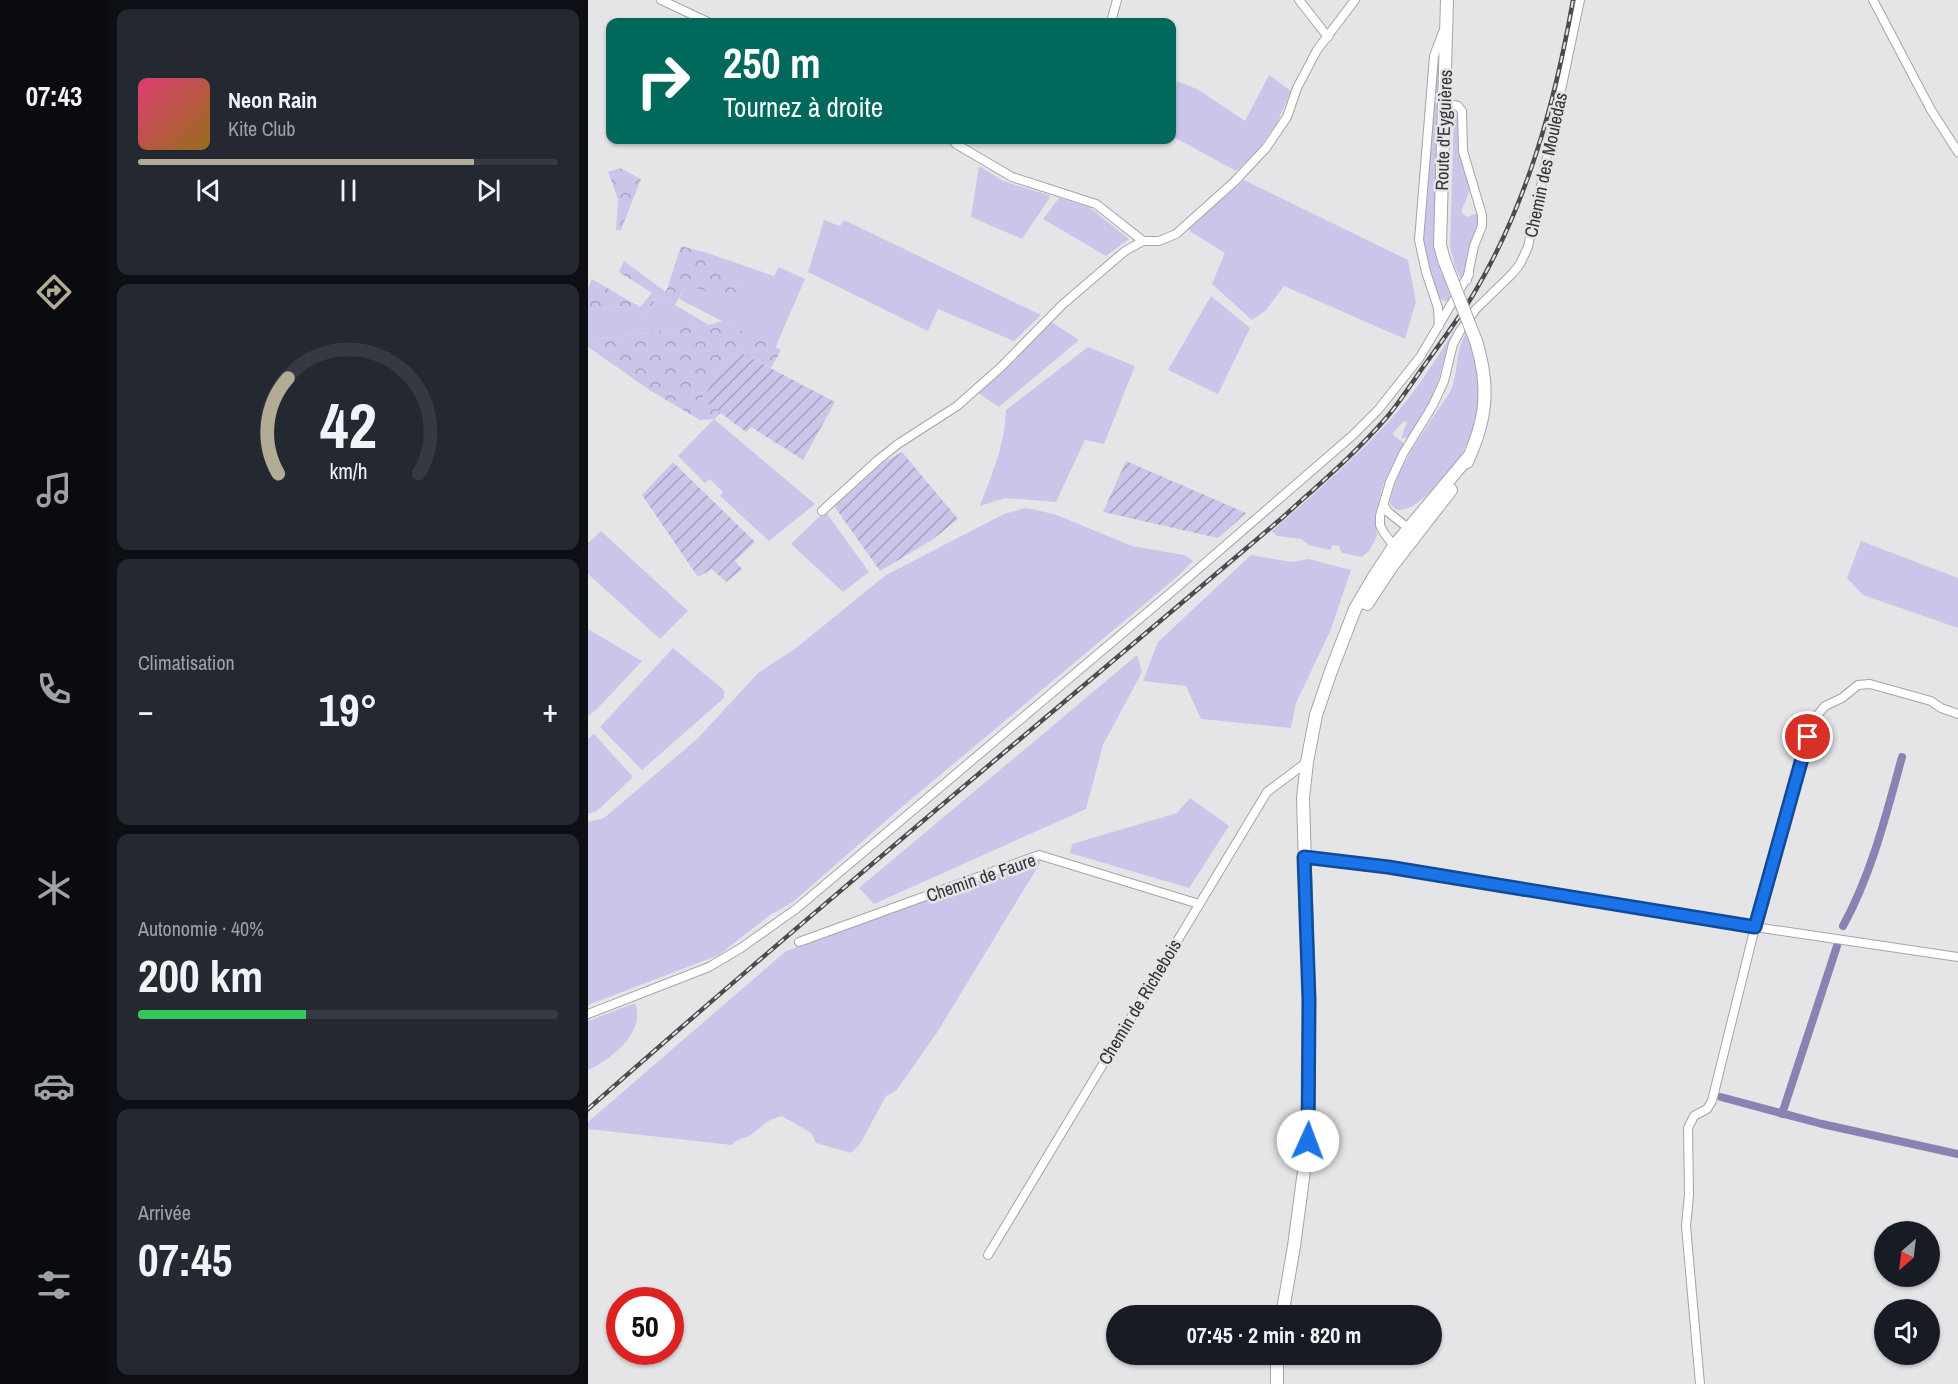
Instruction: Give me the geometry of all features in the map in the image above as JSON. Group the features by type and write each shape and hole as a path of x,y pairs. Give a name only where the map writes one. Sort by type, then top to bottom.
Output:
{"main road":[{"name":"Route d'Eyguières","path":"1406,536 1461,475 1479,434 1484,407 1484,370 1476,341 1440,245 1447,0"},
{"path":"1330,671 1369,601 1392,566 1406,536"},
{"path":"1284,1305 1308,1141 1309,1000 1303,798 1307,762 1316,715 1330,671 1355,609 1406,536"},
{"path":"1277,1365 1278,1384"}],"street":[{"path":"661,0 699,18"},
{"path":"1112,18 1117,0"},
{"path":"1299,0 1328,37"},
{"path":"822,511 898,444 957,406 1001,367 1062,305 1125,250 1143,241 1159,241 1176,234 1234,182 1266,148 1287,117 1297,88 1317,50 1355,0"},
{"name":"Chemin des Mouledas","path":"1406,536 1382,527 1380,516 1390,482 1444,381 1460,331 1476,309 1516,269 1528,247 1580,0"},
{"path":"1873,0 1931,110 1958,152"},
{"path":"1439,327 1438,308 1426,272 1419,240 1434,56 1447,24"},
{"path":"588,1014 686,978 709,967 741,948 809,899 1175,589 1353,435 1378,410 1420,357 1461,295 1474,246 1482,226 1482,215 1464,151 1462,111 1458,106 1444,103"},
{"path":"956,144 1012,177 1096,204 1143,241"},
{"path":"1384,506 1406,536"},
{"path":"1700,1384 1686,1226 1689,1195 1688,1128 1694,1116 1707,1109 1712,1101 1755,927 1814,719 1825,706 1842,698 1858,685 1870,684 1931,701 1941,708 1958,714"},
{"name":"Chemin de Richebois","path":"988,1255 1268,792 1307,762"},
{"name":"Chemin de Faure","path":"799,942 1040,855 1199,904"},
{"path":"1304,857 1388,867 1755,927 1958,957"}],"green space":[{"path":"1440,54 1440,265 1450,296 1449,300 1445,301 1438,298 1427,269 1423,238"},
{"path":"1269,75 1291,91 1277,123 1258,150 1236,171 1176,138 1177,81 1197,89 1245,121"},
{"path":"1454,113 1459,115 1459,152 1470,190 1461,212 1467,217 1477,213 1479,224 1473,237 1468,266 1461,279 1455,267 1450,246"},
{"path":"979,166 1003,181 1051,196 1022,239 971,217"},
{"path":"620,168 641,179 621,230 616,230 618,199 608,172"},
{"path":"1244,180 1408,260 1416,302 1405,339 1284,286 1266,310 1252,320 1212,284 1225,253 1191,232 1188,227"},
{"path":"1059,198 1089,207 1129,239 1106,256 1043,219"},
{"path":"824,220 840,226 844,220 1041,315 1014,341 938,309 928,331 808,272"},
{"path":"681,246 710,254 706,270 743,284 739,301 686,285 675,305 658,295 646,315 625,307 588,310 588,288 592,279 640,307 652,293 619,272 624,261 666,292"},
{"path":"710,254 774,276 779,267 805,279 775,348 679,299 686,285 743,284 705,270"},
{"path":"658,295 709,325 598,339 588,334 588,310 625,307 646,315"},
{"path":"1211,296 1250,328 1218,394 1168,370"},
{"path":"722,321 781,350 771,368 734,349 702,399 721,413 714,419 700,420 651,391 588,347 588,334 598,339 709,325"},
{"path":"1050,321 1079,340 999,407 978,393"},
{"path":"1457,326 1446,351 1435,394 1409,438 1401,438 1407,422 1404,421 1392,434 1405,444 1383,485 1376,512 1377,536 1369,551 1362,557 1342,553 1339,546 1333,545 1330,550 1309,545 1301,539 1277,536 1272,531 1354,457 1399,410"},
{"path":"1467,332 1478,375 1479,396 1470,436 1461,455 1432,490 1412,506 1397,510 1390,504 1396,481 1413,448 1451,390 1459,352"},
{"path":"1088,347 1135,366 1104,444 1085,440 1056,502 1005,498 980,506 1000,447 1006,410"},
{"path":"734,349 835,402 803,460 751,427 746,432 702,399"},
{"path":"714,419 815,504 769,541 720,496 723,492 710,479 705,483 678,456"},
{"path":"902,452 958,519 932,540 880,571 834,506 881,464"},
{"path":"1126,461 1246,513 1218,538 1103,512"},
{"path":"673,462 755,542 735,561 742,569 726,582 712,569 698,577 642,495"},
{"path":"1026,508 1054,514 1132,546 1184,555 1193,561 793,902 770,915 719,955 588,1005 588,822 604,818 697,739 758,673 796,648 886,575 1004,514"},
{"path":"825,511 869,572 843,592 791,544"},
{"path":"601,531 688,611 660,639 588,574 588,543"},
{"path":"1861,541 1958,578 1958,628 1863,595 1847,578"},
{"path":"1251,555 1291,562 1309,559 1351,570 1331,629 1296,703 1291,728 1201,719 1186,686 1143,681 1158,642"},
{"path":"588,629 642,661 588,716"},
{"path":"673,648 724,690 724,698 642,770 600,727"},
{"path":"1137,655 1142,672 1103,745 1086,809 874,904 859,888"},
{"path":"594,734 633,777 597,811 588,814 588,739"},
{"path":"1190,798 1229,826 1189,888 1070,853 1072,844 1177,813"},
{"path":"1039,859 1040,863 938,1031 896,1091 886,1096 860,1144 851,1153 816,1143 811,1133 782,1116 770,1120 754,1133 732,1145 588,1129 588,1122 786,951"},
{"path":"635,1003 636,1024 625,1043 607,1059 588,1070 588,1021"}],"waterway":[{"path":"1843,926 1870,865 1902,757"},
{"path":"1782,1114 1837,946"},
{"path":"1721,1097 1822,1124 1958,1154"}],"railway":[{"path":"588,1109 847,886 1282,518 1375,431 1467,305 1509,225 1524,189 1548,115 1573,0"}],"route":[{"path":"1308,1141 1310,1070 1304,857 1388,867 1755,927 1808,737"}]}
